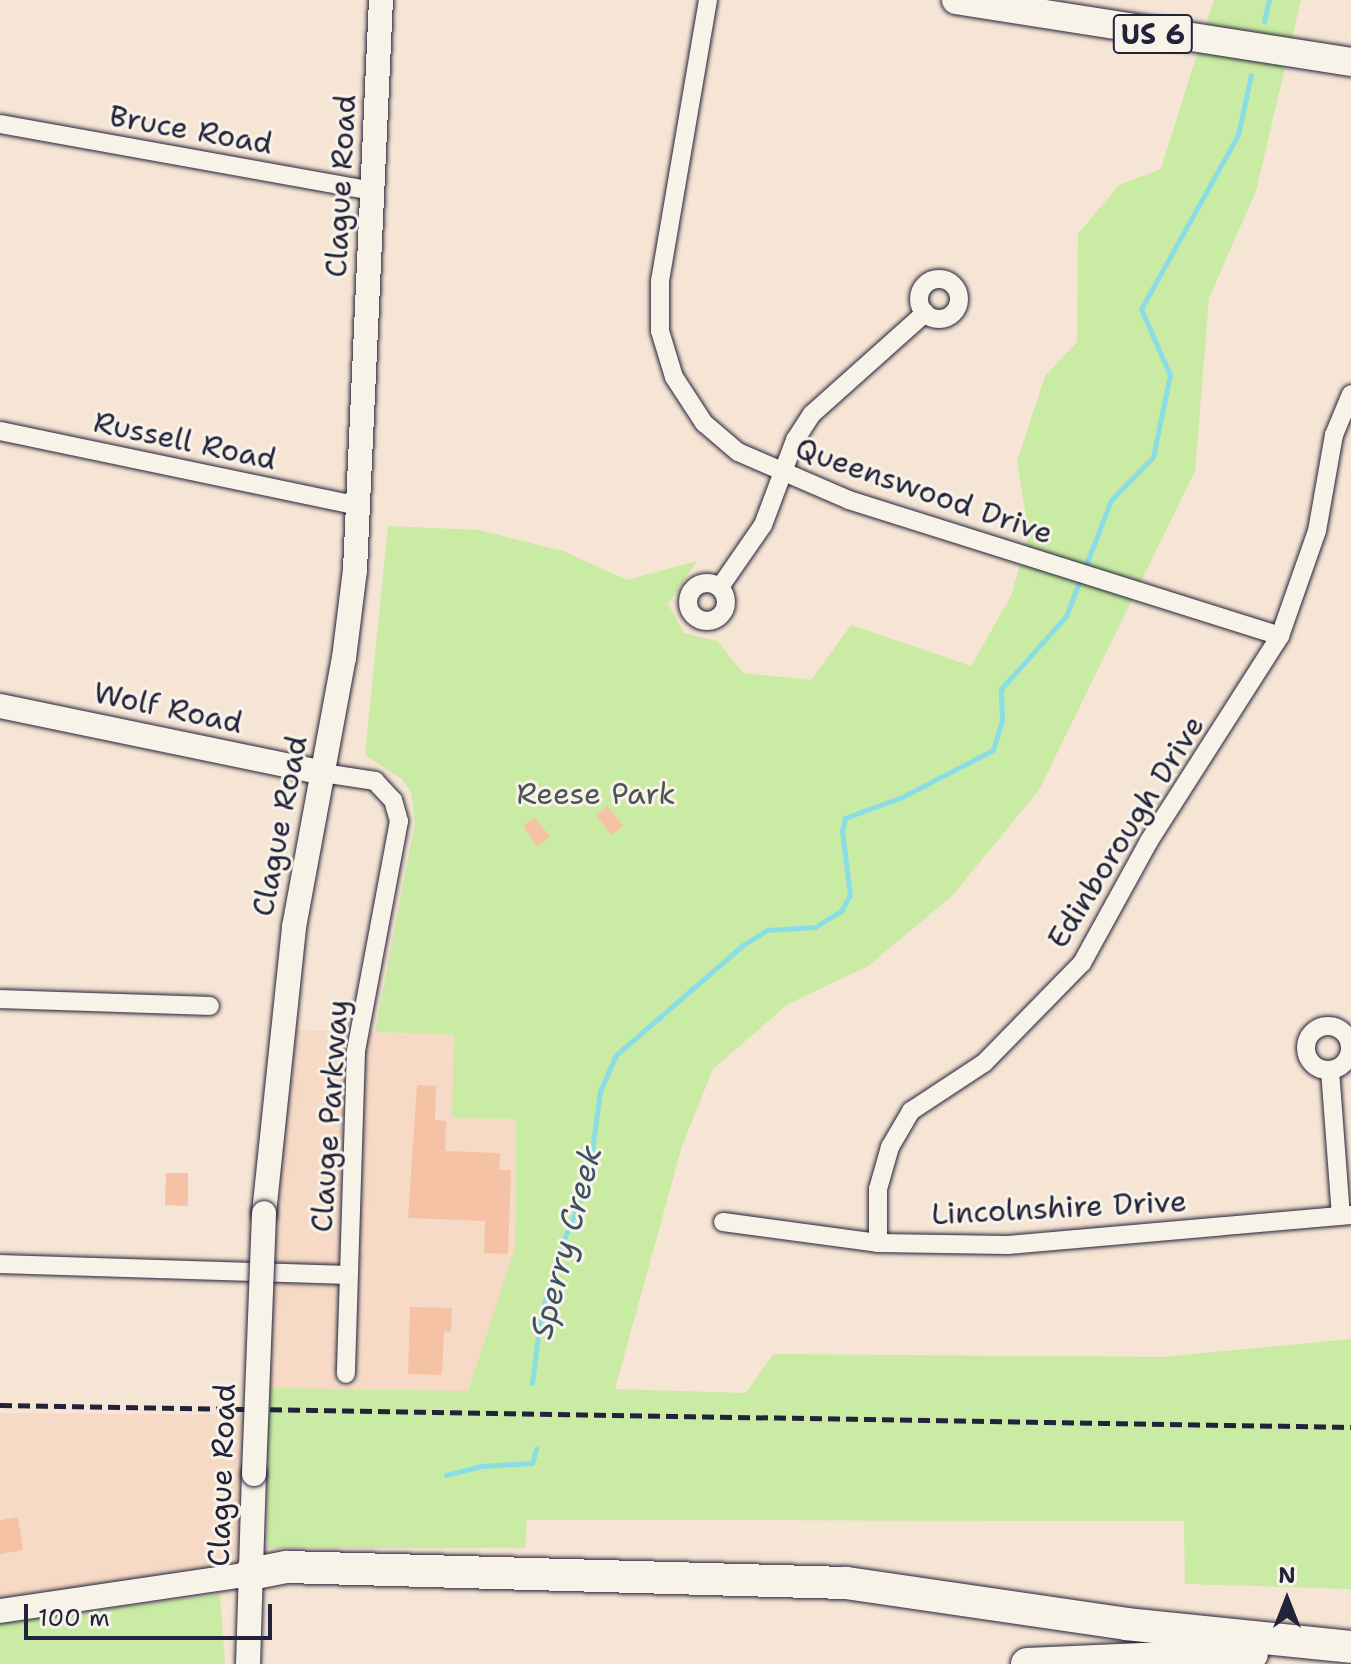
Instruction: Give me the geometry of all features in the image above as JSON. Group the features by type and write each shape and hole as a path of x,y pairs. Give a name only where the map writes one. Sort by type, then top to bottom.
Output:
{"highway":[{"path":"250,1574 287,1567 846,1583 1126,1624 1351,1648"},
{"path":"1027,1664 1351,1648"}],"main road":[{"name":"Clague Road","path":"248,1664 264,1213 294,927 344,658 359,506 381,0"},
{"name":"US 6","path":"956,0 1073,10 1351,62"},
{"name":"Wolf Road","path":"0,706 323,773"},
{"path":"0,1611 250,1574"}],"street":[{"name":"Queenswood Drive","path":"708,0 660,282 660,331 674,377 704,423 738,452 784,474 985,545 1280,636"},
{"name":"Bruce Road","path":"0,124 373,191"},
{"path":"720,587 763,525 795,440 812,414 925,313"},
{"name":"Edinborough Drive","path":"878,1243 878,1189 890,1147 911,1111 984,1063 1082,963 1149,841 1280,636 1317,531 1334,435 1351,394"},
{"name":"Russell Road","path":"0,431 359,506"},
{"name":"Clauge Parkway","path":"323,773 375,781 393,800 399,821 356,1051 346,1374"},
{"path":"0,999 210,1006"},
{"path":"1330,1070 1346,1215"},
{"name":"Lincolnshire Drive","path":"723,1222 878,1243 1008,1245 1346,1215"},
{"path":"0,1264 348,1275"}],"shaded area":[{"path":"290,1030 454,1035 453,1118 516,1119 515,1248 468,1392 266,1388"},
{"path":"0,1413 249,1415 245,1570 0,1613"}],"green space":[{"name":"Reese Park","path":"1214,0 1301,0 1256,191 1209,298 1195,471 1039,790 952,896 868,966 788,1004 713,1069 682,1146 615,1389 746,1393 773,1354 1164,1357 1351,1339 1351,1589 1185,1584 1184,1521 527,1520 525,1548 268,1548 266,1388 468,1391 515,1248 516,1119 452,1118 454,1035 375,1032 415,822 411,793 402,779 365,755 388,526 478,530 563,551 627,580 697,561 668,604 684,633 717,641 743,673 811,680 851,625 971,666 1011,596 1029,534 1017,461 1045,376 1077,342 1078,234 1119,185 1161,169"},
{"path":"220,1594 225,1664 0,1664 0,1623"}],"building":[{"path":"607,806 623,826 611,835 596,815"},
{"path":"535,817 550,837 537,846 523,826"},
{"path":"417,1085 436,1086 435,1120 446,1121 445,1151 500,1153 499,1170 511,1170 508,1254 484,1253 485,1221 408,1218"},
{"path":"166,1173 188,1173 188,1206 165,1205"},
{"path":"410,1307 452,1308 451,1332 444,1331 442,1375 408,1374"},
{"path":"18,1517 23,1550 0,1554 0,1520"}],"waterway":[{"name":"Sperry Creek","path":"1264,21 1269,0"},
{"name":"Sperry Creek","path":"1084,570 1111,500 1153,457 1170,375 1141,309 1238,135 1251,75"},
{"name":"Sperry Creek","path":"532,1383 540,1320 556,1259 588,1181 600,1091 616,1055 743,945 767,930 815,927 841,911 850,895 842,831 845,818 902,797 993,750 1002,721 1001,689 1066,616 1080,579"},
{"path":"446,1475 481,1466 532,1463 536,1449"}],"railway":[{"path":"0,1405 1351,1427"}]}
